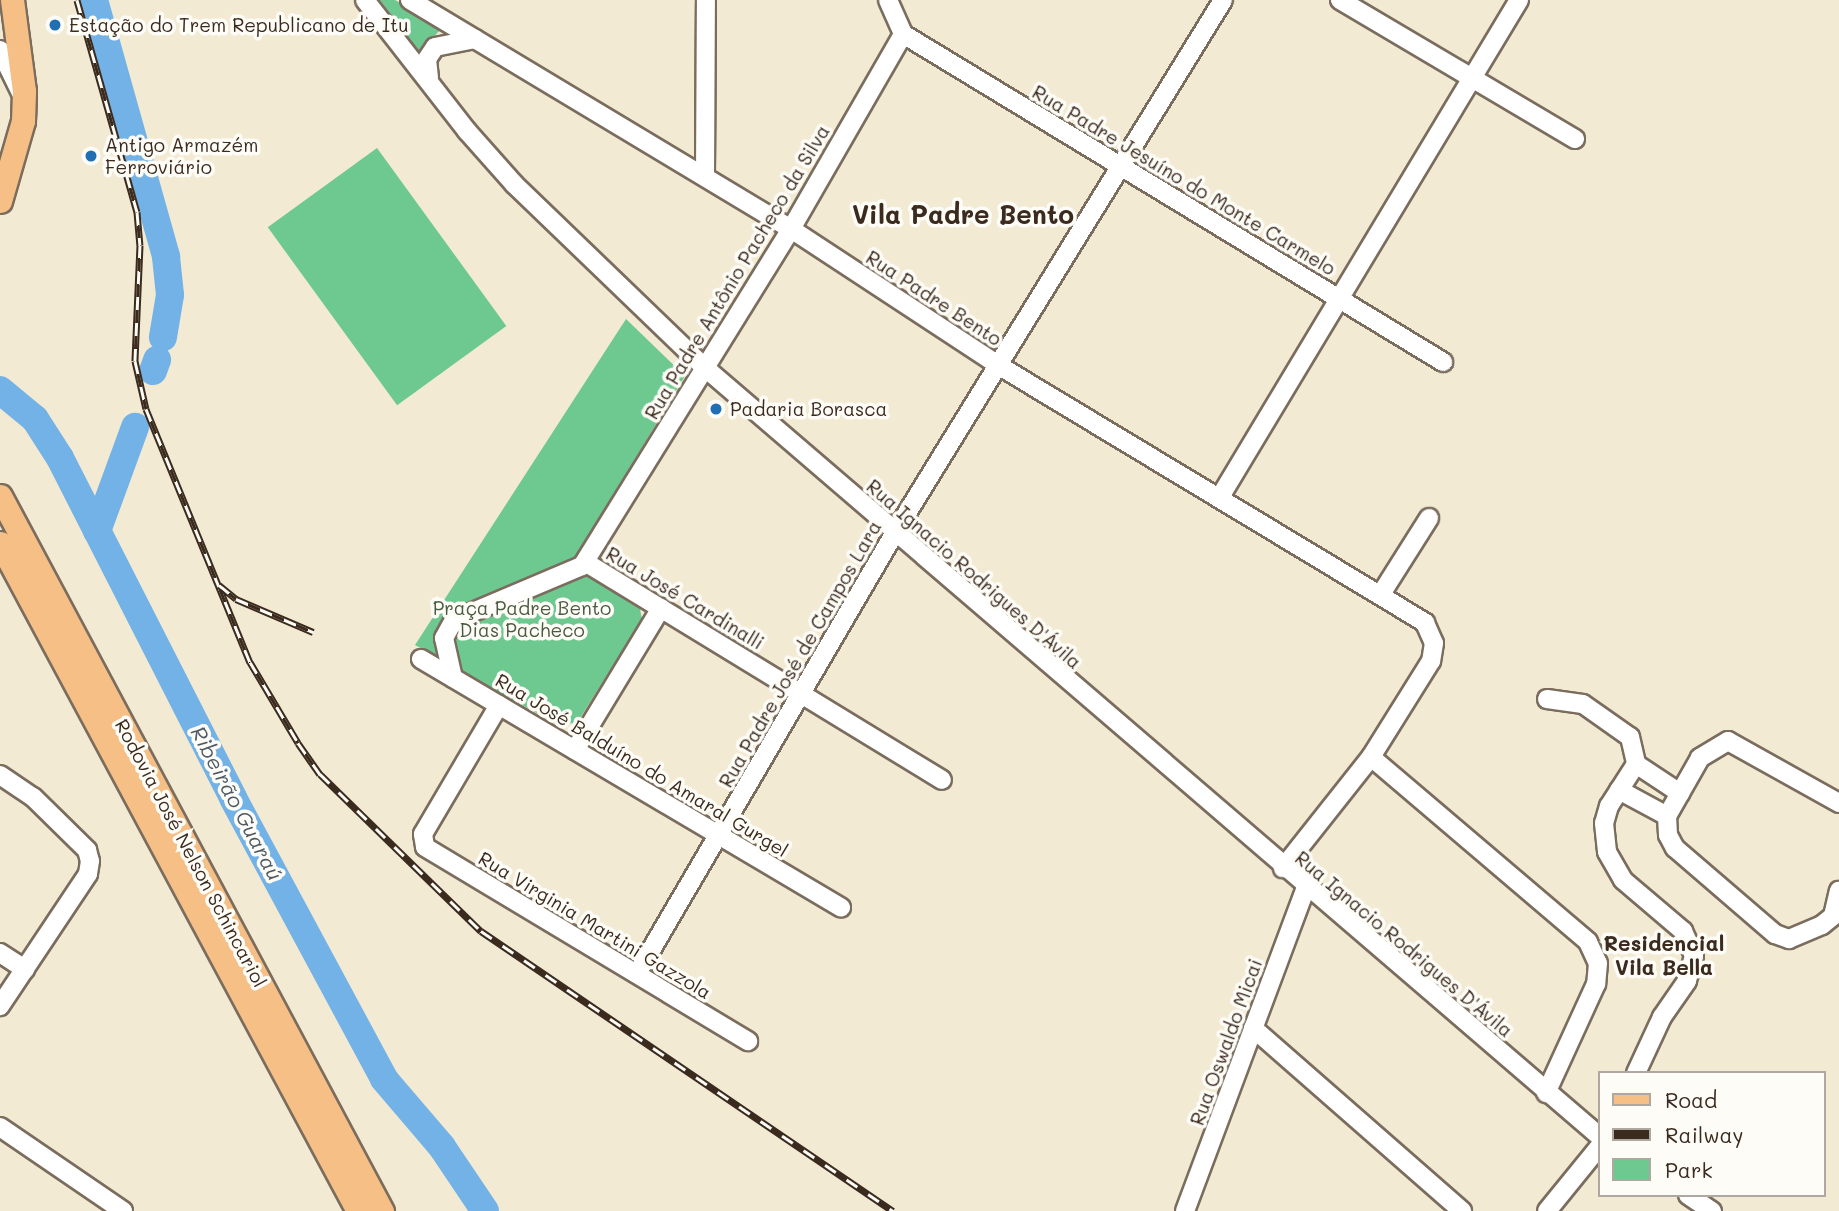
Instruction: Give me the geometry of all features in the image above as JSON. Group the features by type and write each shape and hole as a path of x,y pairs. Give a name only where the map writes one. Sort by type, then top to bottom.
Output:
{"main road":[{"path":"1,198 21,136 24,99 12,0"},
{"name":"Rodovia José Nelson Schincariol","path":"0,496 382,1211"},
{"name":"Rodovia José Nelson Schincariol","path":"0,543 6,561 358,1211"}],"street":[{"name":"Rua Ignacio Rodrigues D'Ávila","path":"365,0 429,78 467,131 513,184 703,366 894,534 1598,1135"},
{"name":"Rua Padre Bento","path":"410,0 790,229 998,365 1417,616 1431,634 1431,661 1371,757"},
{"path":"705,177 706,0"},
{"path":"888,0 903,34"},
{"name":"Rua Padre José de Campos Lara","path":"637,974 894,534 1223,0"},
{"path":"1340,0 1575,139"},
{"path":"1220,497 1519,0"},
{"name":"Rua Padre Jesuíno do Monte Carmelo","path":"903,34 1443,362"},
{"name":"Rua Padre Antônio Pacheco da Silva","path":"585,562 703,366 790,229 903,34"},
{"path":"429,78 427,59 435,47 475,39"},
{"path":"0,50 24,99"},
{"path":"1381,594 1429,518"},
{"path":"453,678 444,638 454,620 585,562"},
{"name":"Rua José Cardinalli","path":"585,562 942,780"},
{"path":"575,750 661,608"},
{"name":"Rua José Balduíno do Amaral Gurgel","path":"421,659 841,907"},
{"path":"1547,699 1583,705 1617,723 1630,737 1636,764 1680,793"},
{"name":"Rua Virginia Martini Gazzola","path":"499,705 422,843 748,1041"},
{"path":"1839,803 1728,741 1700,758 1667,817 1668,835 1675,848 1775,934 1789,939 1812,931 1833,916 1839,900 1839,891"},
{"path":"1283,868 1371,757 1588,942 1598,963 1596,984 1546,1093"},
{"path":"1636,764 1619,790 1604,823 1614,867 1683,931 1694,956 1693,968 1637,1071"},
{"path":"0,775 33,797 88,850 90,861 88,874 0,1006"},
{"path":"1619,790 1667,817"},
{"name":"Rua Oswaldo Micai","path":"1185,1211 1306,887"},
{"path":"0,953 25,970"},
{"path":"1252,1028 1462,1211"},
{"path":"0,1128 123,1211"},
{"path":"1547,1211 1598,1148"},
{"path":"1691,1197 1712,1211"}],"green space":[{"path":"380,0 395,0 444,26 419,52"},
{"path":"377,148 506,326 397,405 268,227"},
{"name":"Praça Padre Bento Dias Pacheco","path":"626,319 685,376 573,562 640,609 642,619 577,723 556,724 415,645"}],"waterway":[{"path":"94,0 166,257 170,295 163,337"},
{"path":"153,371 157,360"},
{"name":"Ribeirão Guaraú","path":"0,390 35,419 60,458 233,798 384,1079 442,1147 485,1211"},
{"path":"97,531 135,427"}],"railway":[{"path":"77,0 137,212 140,245 135,361 146,409 250,662 298,743 320,774 481,931 893,1211"},
{"path":"219,585 236,599 313,632"}],"place":[{"name":"Estação do Trem Republicano de Itu","path":"55,25"},
{"name":"Antigo Armazém Ferroviário","path":"91,156"},
{"name":"Padaria Borasca","path":"716,409"}],"district":[{"name":"Vila Padre Bento","path":"963,215"},
{"name":"Residencial Vila Bella","path":"1664,955"}]}
